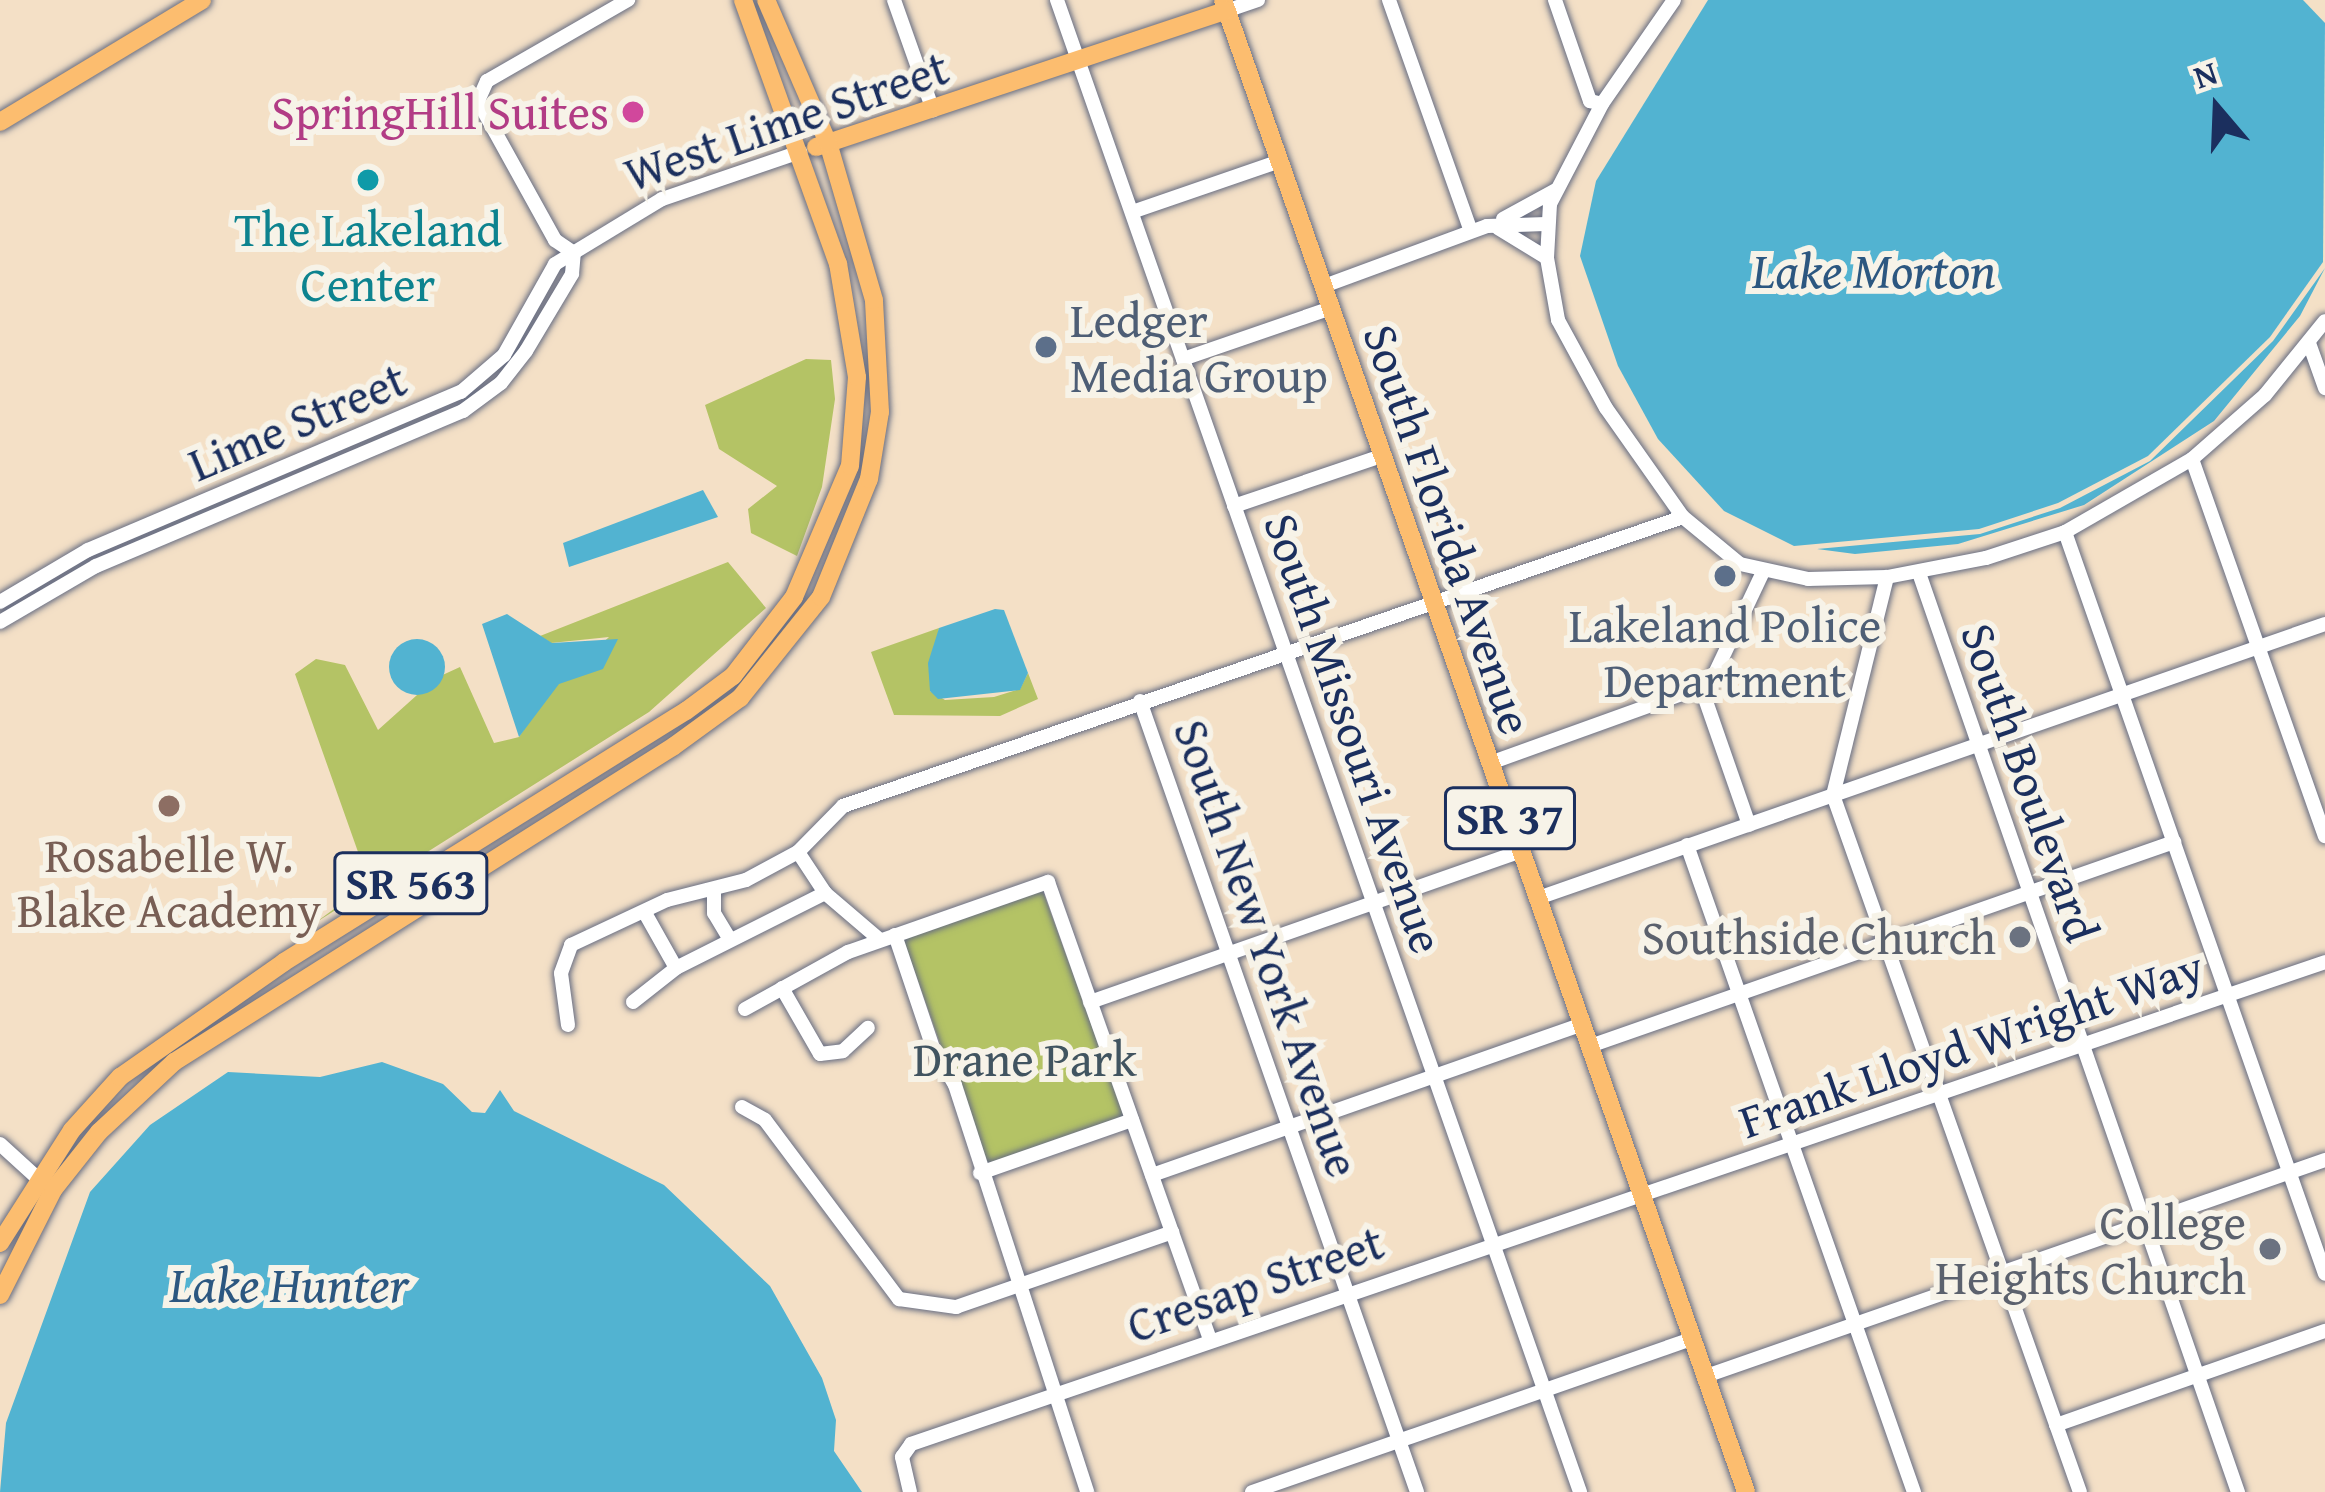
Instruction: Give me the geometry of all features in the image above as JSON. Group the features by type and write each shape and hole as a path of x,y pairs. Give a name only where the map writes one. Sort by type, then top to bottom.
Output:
{"main road":[{"path":"0,122 202,0"},
{"name":"SR 563","path":"0,1243 120,1077 164,1041 733,676 804,580 850,466 857,377 851,320 800,152 743,0"},
{"name":"SR 563","path":"0,1295 45,1185 174,1062 674,746 767,668 825,589 858,514 880,412 874,300 828,143 766,0"},
{"name":"West Lime Street","path":"800,152 1079,60 1225,5"},
{"name":"South Florida Avenue","path":"1225,5 1744,1491"},
{"path":"825,589 850,466"},
{"path":"767,668 800,607 804,580"}],"street":[{"path":"0,622 96,566 463,411 526,350 572,274 574,253 555,240 480,115 487,81 628,0"},
{"path":"894,0 933,110"},
{"name":"South Missouri Avenue","path":"1057,0 1580,1492"},
{"path":"1225,5 1258,0"},
{"path":"1389,0 1472,232"},
{"path":"1555,0 1590,101 1602,104"},
{"path":"1674,0 1602,104 1556,190 1546,224 1547,258 1568,342 1683,518 1718,551 1762,574 1888,577 1918,573 2065,532 2192,459 2309,344 2325,321"},
{"name":"West Lime Street","path":"574,253 662,199 800,152"},
{"path":"1132,212 1280,161"},
{"path":"1324,286 1487,226 1556,190"},
{"path":"1487,226 1546,224"},
{"path":"1487,226 1512,229 1547,258"},
{"name":"Lime Street","path":"0,602 88,550 461,392 504,355 555,264 574,253"},
{"path":"1184,359 1331,308"},
{"path":"2309,344 2325,388"},
{"path":"1234,506 1382,456"},
{"path":"2192,459 2325,836"},
{"path":"568,1025 561,973 568,948 798,852 843,806 1683,518"},
{"path":"2065,532 2325,1274"},
{"name":"South Boulevard","path":"1918,573 2238,1492"},
{"path":"1490,763 1710,684 1762,574"},
{"path":"1888,577 1833,795 2080,1492"},
{"path":"1538,898 2325,624"},
{"path":"1701,687 1749,825"},
{"name":"South New York Avenue","path":"1140,701 1417,1492"},
{"path":"1590,1046 2174,842"},
{"path":"1687,845 1914,1492"},
{"path":"1090,1002 1522,851"},
{"path":"798,852 825,893 887,938 933,1048 955,1085 1088,1492"},
{"path":"745,1010 887,938 1048,882 1210,1340"},
{"path":"714,889 714,913 729,938"},
{"path":"633,1002 676,968 825,893"},
{"path":"645,913 676,968"},
{"name":"Frank Lloyd Wright Way","path":"1642,1194 2325,962"},
{"path":"782,988 820,1054 843,1051 868,1028"},
{"path":"1152,1175 1582,1024"},
{"path":"742,1107 765,1120 892,1294 948,1309 1172,1232"},
{"path":"980,1173 1132,1120"},
{"path":"0,1144 45,1185"},
{"path":"1706,1376 2325,1160"},
{"name":"Cresap Street","path":"910,1492 902,1457 910,1444 1493,1241 1642,1194"},
{"path":"2056,1425 2325,1331"},
{"path":"1252,1492 1692,1339"}],"green space":[{"path":"806,359 831,360 835,399 822,487 797,556 751,533 748,509 777,486 719,449 705,405"},
{"path":"728,562 766,608 649,712 315,923 369,883 295,674 316,659 345,665 378,730 436,678 460,667 494,743 519,737 547,694 609,637 551,643 540,636"},
{"path":"939,628 930,691 945,700 994,697 1020,689 1028,673 1038,699 1000,716 894,715 871,652"},
{"name":"Drane Park","path":"1042,889 1125,1117 983,1165 903,938"}],"water":[{"name":"Lake Morton","path":"1708,0 2303,0 2325,23 2323,262 2270,337 2148,456 2058,503 1979,529 1794,546 1724,511 1658,439 1618,366 1580,256 1596,181"},
{"path":"2325,268 2300,316 2214,421 2084,505 1958,544 1855,554 1817,549 1980,534 2060,508 2150,461 2273,341"},
{"path":"703,490 718,517 569,567 563,543"},
{"path":"1004,610 1028,673 1020,690 938,699 930,691 928,663 939,628"},
{"path":"507,614 552,643 618,639 603,669 559,684 519,737 482,624"},
{"path":"417,639 436,648 445,667 436,686 417,695 398,686 389,667 398,648"},
{"name":"Lake Hunter","path":"382,1062 443,1084 472,1112 485,1113 500,1090 514,1111 664,1185 770,1286 822,1378 836,1420 834,1451 862,1492 0,1492 6,1423 90,1192 150,1125 228,1072 320,1077"}],"place":[{"name":"SpringHill Suites","path":"633,112"},
{"name":"The Lakeland Center","path":"368,180"},
{"name":"Ledger Media Group","path":"1046,347"},
{"name":"Lakeland Police Department","path":"1725,576"},
{"name":"Rosabelle W. Blake Academy","path":"169,806"},
{"name":"Southside Church","path":"2020,937"},
{"name":"College Heights Church","path":"2270,1249"}]}
